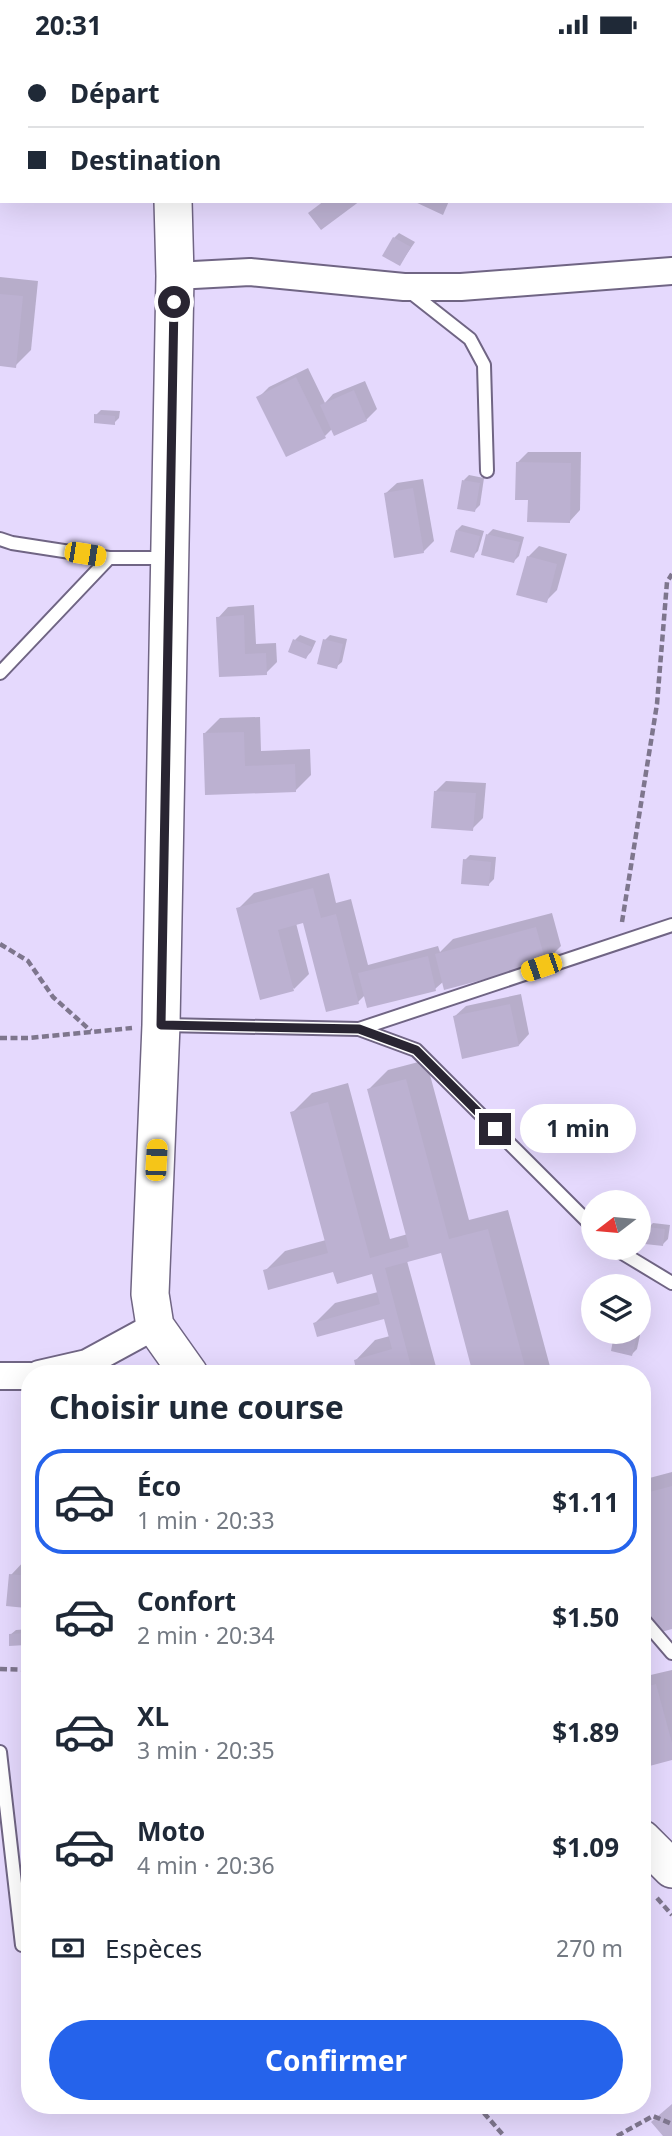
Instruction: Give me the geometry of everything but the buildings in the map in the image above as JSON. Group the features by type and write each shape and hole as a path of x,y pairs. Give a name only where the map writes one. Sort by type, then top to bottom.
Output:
{"street":[{"path":"173,203 175,276 161,1025 150,1294 155,1326 183,1365"},
{"path":"175,276 250,272 404,287 461,287 672,271"},
{"path":"78,1365 87,1363 155,1326"},
{"path":"0,1376 21,1375"},
{"path":"651,1848 672,1869"}],"lane":[{"path":"404,287 470,339 484,365 487,471"},
{"path":"0,539 109,558 169,558"},
{"path":"0,673 109,558"},
{"path":"359,1029 620,940 672,925"},
{"path":"161,1025 359,1029 416,1050 581,1215"},
{"path":"634,1260 672,1283"},
{"path":"651,1628 672,1653"},
{"path":"0,1752 21,1936"}],"path":[{"path":"620,940 657,704 667,582 672,573"},
{"path":"0,944 28,961 53,997 92,1032"},
{"path":"0,1038 29,1038 161,1025"},
{"path":"0,1669 21,1670"},
{"path":"485,2114 504,2136"},
{"path":"617,2136 653,2116 672,2124"}],"route":[{"path":"174,302 161,1025 359,1029 416,1050 495,1129"}]}
